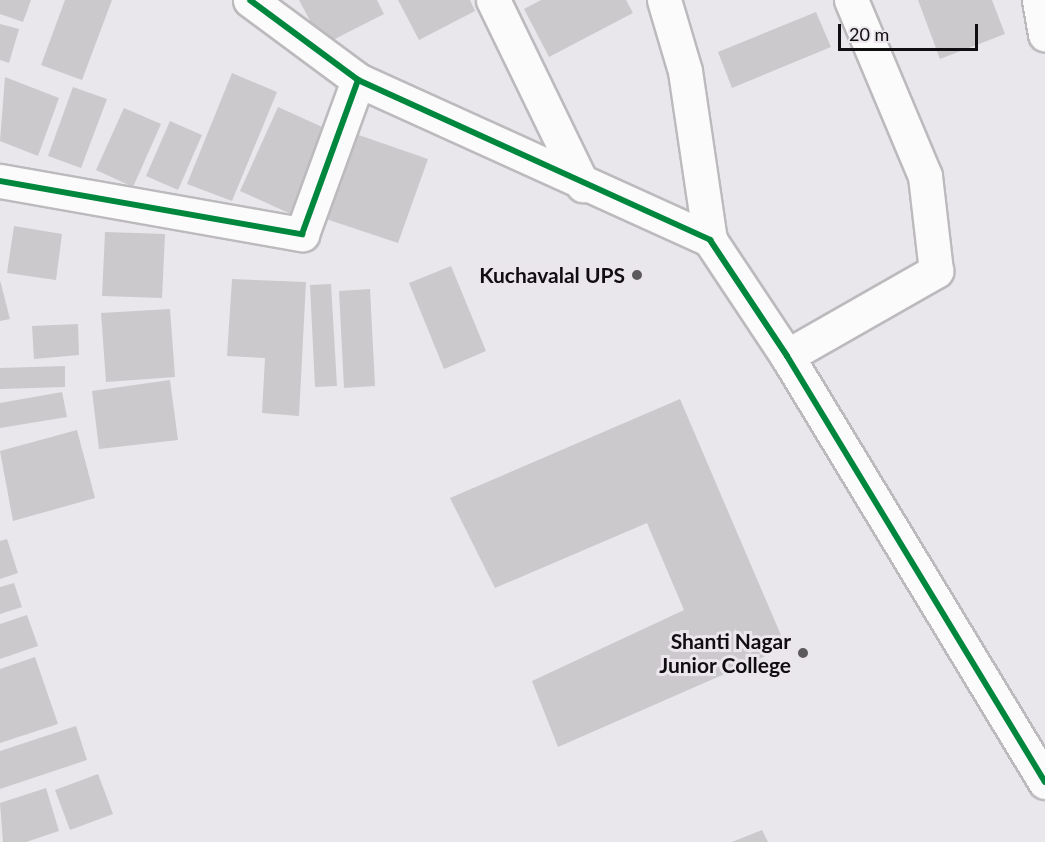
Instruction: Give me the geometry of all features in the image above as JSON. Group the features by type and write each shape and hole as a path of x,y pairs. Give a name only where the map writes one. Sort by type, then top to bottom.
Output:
{"street":[{"path":"250,0 358,80 583,185 710,240"},
{"path":"493,0 583,185"},
{"path":"664,0 684,71 710,240 787,356 1045,782"},
{"path":"787,356 936,271 925,176 851,0"},
{"path":"1039,0 1045,34"},
{"path":"0,181 302,234 358,80"}],"building":[{"path":"0,0 31,0 23,22 0,14"},
{"path":"65,0 112,0 82,80 41,65"},
{"path":"299,0 377,0 384,14 323,45"},
{"path":"398,0 470,0 475,11 419,40"},
{"path":"541,0 626,0 633,13 549,57 524,9"},
{"path":"918,0 992,0 1005,34 940,59"},
{"path":"816,12 831,47 732,88 718,52"},
{"path":"0,24 19,29 9,63 0,60"},
{"path":"232,73 277,92 232,201 187,184"},
{"path":"5,77 59,98 38,156 0,141"},
{"path":"73,87 107,99 81,168 48,156"},
{"path":"278,107 329,130 291,214 240,191"},
{"path":"124,108 161,124 133,187 96,170"},
{"path":"170,121 202,135 178,190 146,176"},
{"path":"353,133 428,159 398,243 323,218"},
{"path":"14,226 62,234 56,280 7,273"},
{"path":"105,232 165,234 162,298 102,296"},
{"path":"451,266 486,351 444,369 409,283"},
{"path":"232,279 306,282 299,416 262,413 265,358 227,356"},
{"path":"0,280 10,319 0,321"},
{"path":"331,284 337,386 315,387 310,285"},
{"path":"370,289 375,386 344,388 339,291"},
{"path":"170,309 175,377 106,382 101,313"},
{"path":"78,324 79,355 34,359 32,326"},
{"path":"65,366 65,387 0,389 0,368"},
{"path":"170,380 178,440 99,449 92,391"},
{"path":"62,392 67,417 0,428 0,403"},
{"path":"680,399 786,647 558,747 532,681 684,610 647,523 495,588 450,498"},
{"path":"77,430 95,498 13,521 0,451"},
{"path":"7,539 18,573 0,579 0,541"},
{"path":"14,583 22,607 0,614 0,587"},
{"path":"27,615 38,646 0,659 0,624"},
{"path":"35,657 58,724 0,743 0,669"},
{"path":"76,726 87,760 0,789 0,751"},
{"path":"98,774 113,814 70,830 55,790"},
{"path":"46,788 59,831 26,842 3,842 0,803"},
{"path":"762,830 768,842 732,842"}],"cycle path":[{"path":"250,0 358,80 710,240 787,356 1045,782"},
{"path":"0,181 302,234 358,80"}],"place":[{"name":"Kuchavalal UPS","path":"637,275"},
{"name":"Shanti Nagar Junior College","path":"803,653"}]}
